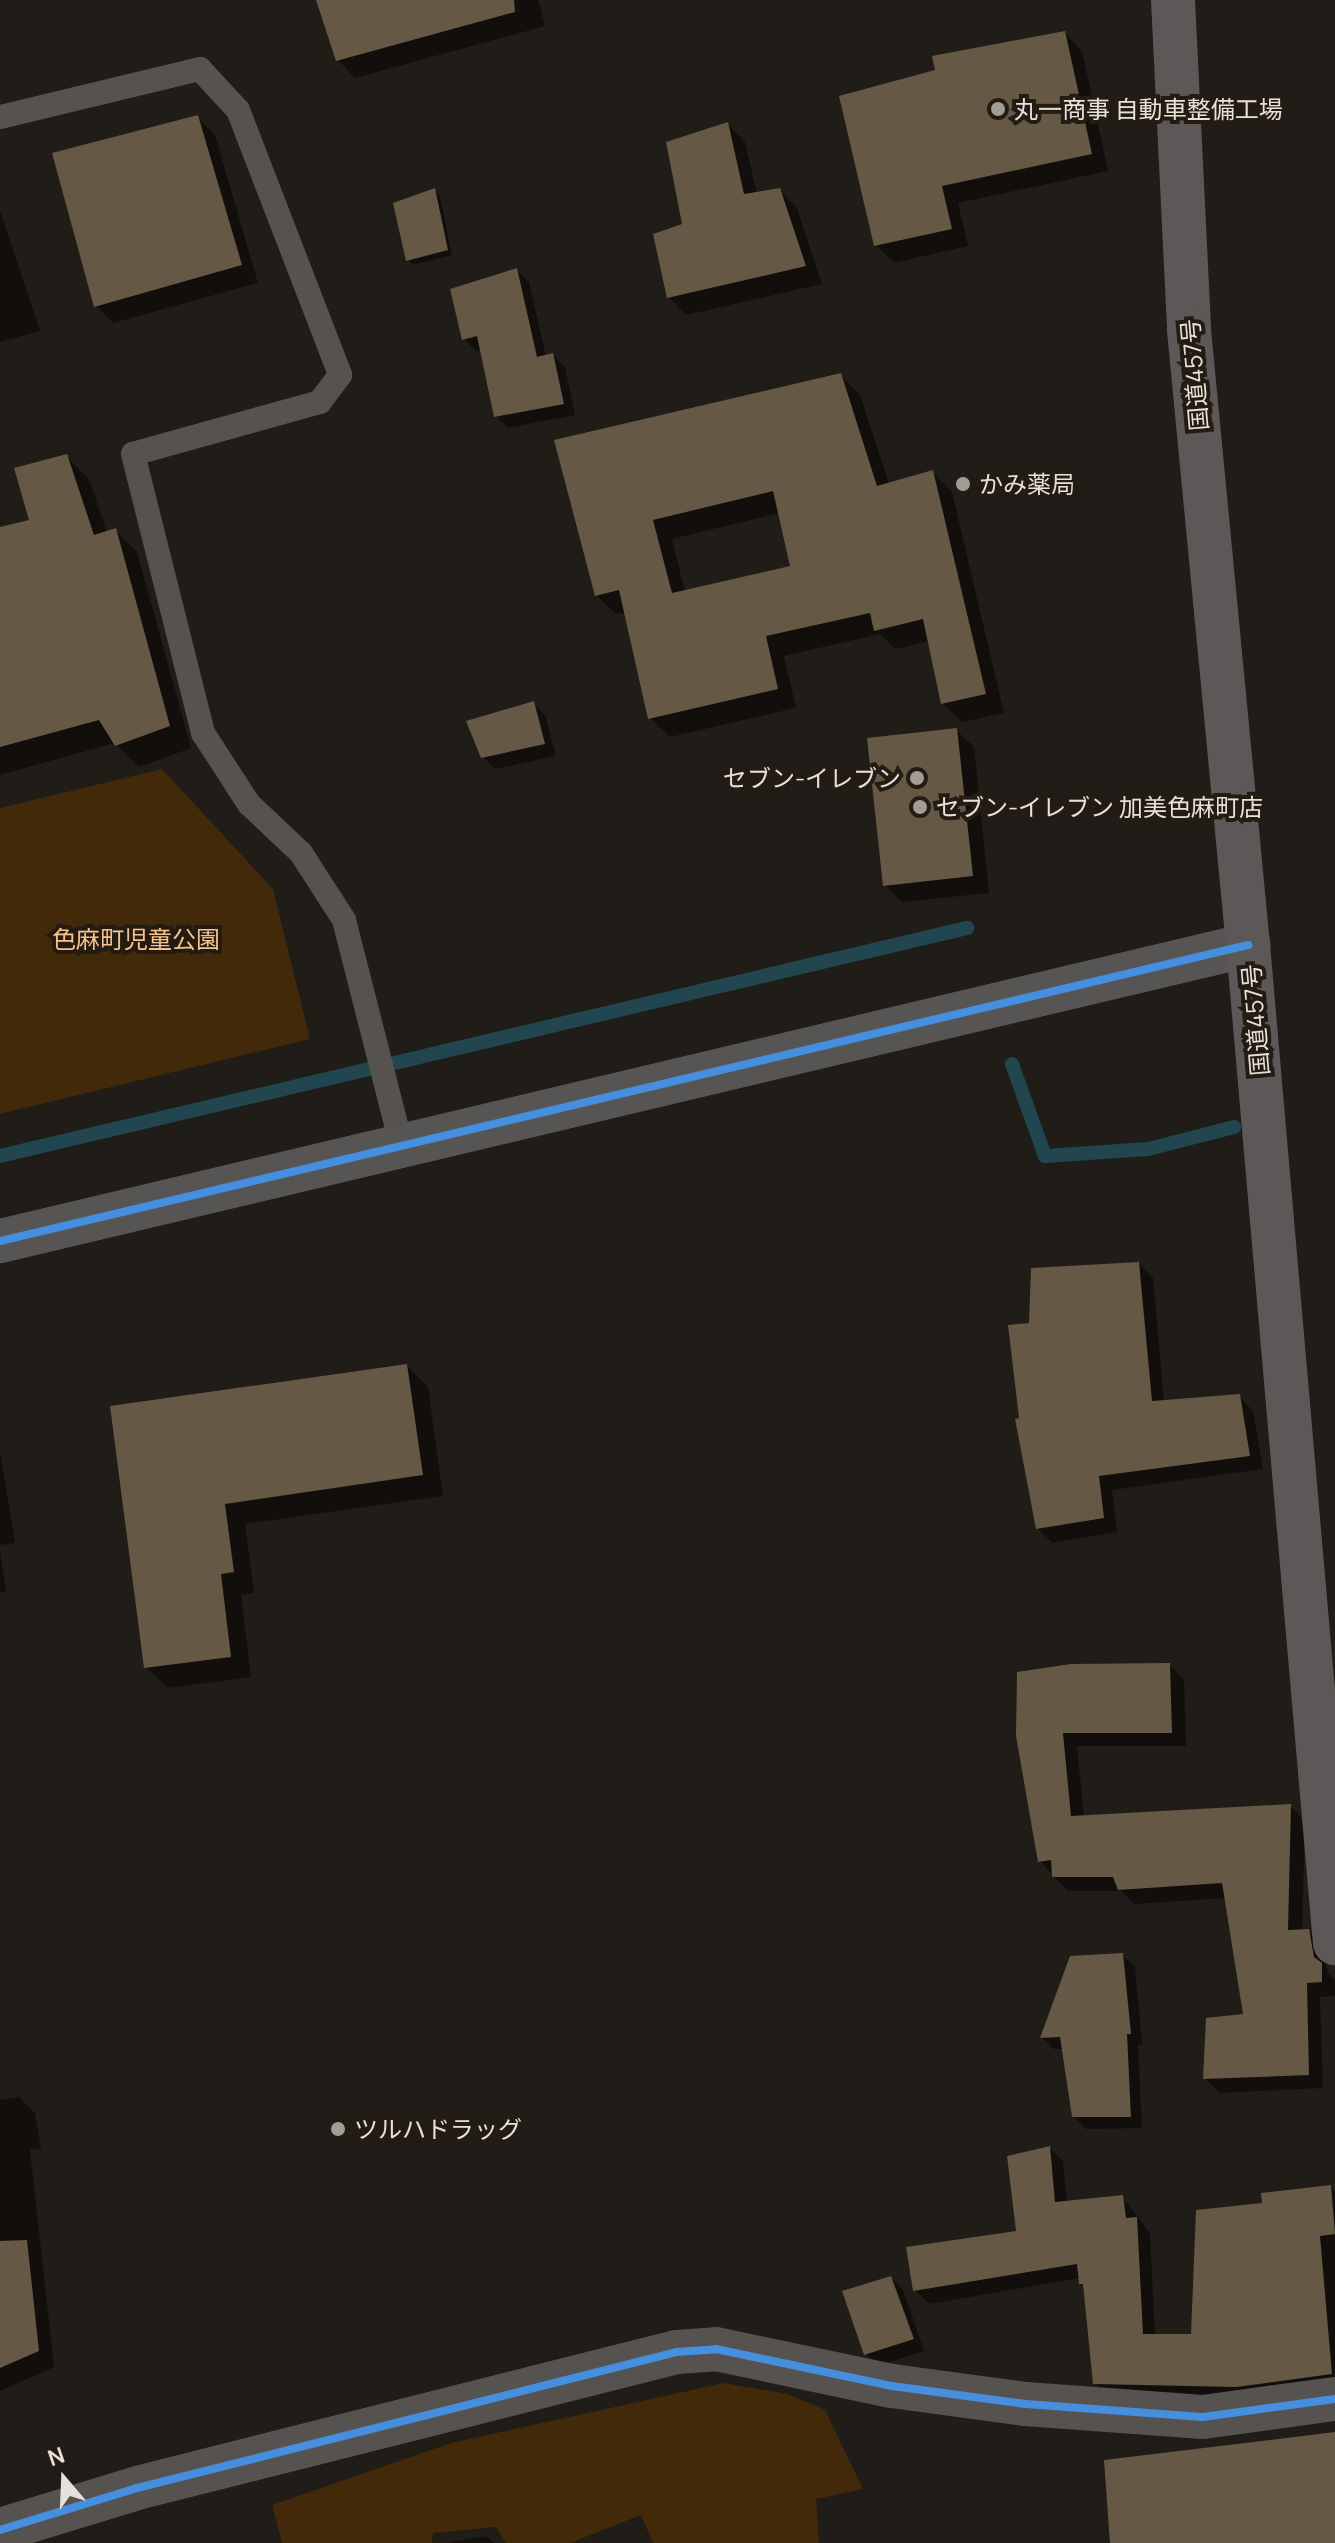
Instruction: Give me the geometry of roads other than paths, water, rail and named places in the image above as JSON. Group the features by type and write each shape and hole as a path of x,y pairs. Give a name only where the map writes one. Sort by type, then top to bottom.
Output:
{"highway":[{"name":"国道457号","path":"1173,0 1189,330 1248,945 1335,1943"}],"street":[{"path":"0,1241 1248,945"},
{"path":"0,2530 137,2488 258,2461 677,2352 716,2349 892,2386 1026,2404 1188,2416 1335,2399"}],"lane":[{"path":"0,117 200,69 238,110 340,375 320,402 133,454 203,733 249,804 301,853 344,920 402,1147"}],"waterway":[{"path":"0,1156 967,928"},
{"path":"1012,1064 1045,1156 1148,1149 1234,1127"}],"place":[{"name":"丸一商事 自動車整備工場","path":"998,109"},
{"name":"かみ薬局","path":"963,484"},
{"name":"セブン-イレブン","path":"917,778"},
{"name":"セブン-イレブン 加美色麻町店","path":"920,807"},
{"name":"ツルハドラッグ","path":"338,2129"}],"park label":[{"name":"色麻町児童公園","path":"136,939"}]}
